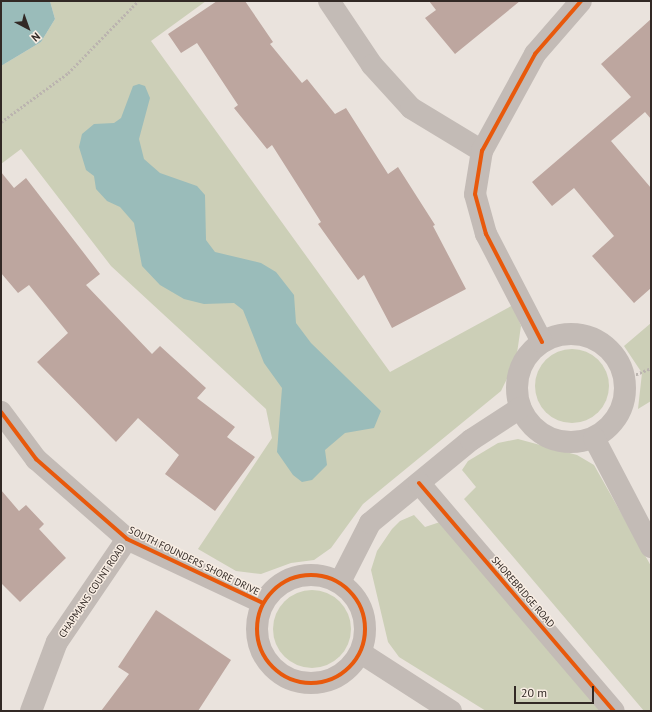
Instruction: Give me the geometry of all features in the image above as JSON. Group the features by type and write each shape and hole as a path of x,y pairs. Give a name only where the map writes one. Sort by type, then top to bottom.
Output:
{"street":[{"path":"329,1 372,65 411,108 482,151"},
{"path":"542,342 486,234 475,194 482,151 535,54 581,1"},
{"path":"572,334 592,338 609,349 625,379 621,410 611,426 594,438 571,444 548,438 530,426 520,408 516,385 522,365 542,342 572,334"},
{"path":"340,582 370,523 471,440 520,408"},
{"name":"SOUTH FOUNDERS SHORE DRIVE","path":"1,412 36,459 127,540 263,604"},
{"path":"594,438 651,547"},
{"name":"SHOREBRIDGE ROAD","path":"419,483 614,711"},
{"name":"CHAPMANS COUNT ROAD","path":"31,711 57,642 127,540"},
{"path":"320,575 340,582 355,596 364,613 366,632 361,653 347,670 329,681 306,684 285,678 268,662 258,645 257,625 263,604 280,584 299,576 320,575"},
{"path":"361,653 451,711"}],"path":[{"path":"1,122 68,73 138,1"},
{"path":"625,379 651,368"}],"green space":[{"path":"50,1 206,1 151,41 390,372 513,305 521,326 516,360 501,391 363,504 331,548 314,560 291,563 261,574 236,571 198,549 272,438 266,409 111,266 21,149 1,164 1,66 41,42 55,19"},
{"path":"651,323 651,401 638,409 642,373 624,346"},
{"path":"565,349 579,349 593,355 603,365 609,379 607,400 603,407 593,417 579,423 565,423 551,417 541,407 535,393 535,379 541,365 551,355"},
{"path":"518,439 577,455 594,465 651,566 651,711 644,711 464,499 476,487 462,470 468,461 498,443"},
{"path":"414,515 425,527 440,522 600,711 486,711 399,657 388,642 371,570 377,551 392,529 400,521"},
{"path":"312,590 327,593 339,602 348,614 351,629 348,644 339,656 327,665 312,668 297,665 285,656 276,644 273,629 276,614 285,602 297,593"}],"water":[{"path":"1,1 50,1 55,19 41,42 1,66"},
{"path":"139,84 145,86 150,98 139,139 144,159 160,173 197,186 205,195 206,240 215,252 261,263 276,272 294,295 296,323 311,343 381,411 374,428 345,433 325,450 327,465 312,480 302,482 293,475 277,452 282,388 264,363 243,310 234,303 204,304 184,299 160,285 142,266 134,223 120,207 107,201 96,189 94,176 86,170 79,147 82,134 94,124 114,123 121,118 133,86"}],"building":[{"path":"217,1 245,1 273,42 270,44 302,83 307,79 335,114 346,108 388,174 398,167 435,225 433,226 466,289 392,328 364,275 358,280 318,224 321,222 272,145 267,149 234,108 238,105 197,43 181,53 168,34"},
{"path":"429,1 520,1 455,54 425,18 436,10"},
{"path":"651,19 651,119 645,112 611,141 651,188 651,288 634,303 592,256 614,236 574,188 552,206 532,182 631,97 601,64"},
{"path":"1,172 14,188 26,178 100,274 86,285 152,354 160,346 206,388 197,398 235,427 227,437 255,457 215,511 165,474 179,455 138,418 116,442 37,362 68,333 29,285 18,293 1,273"},
{"path":"1,490 19,511 26,505 44,524 39,529 66,558 20,602 1,583"},
{"path":"156,610 231,660 198,711 101,711 129,674 118,667"}],"cycle path":[{"path":"542,342 486,234 475,194 482,151 535,54 581,1"},
{"path":"1,412 36,459 127,539 263,603"},
{"path":"419,483 614,711"},
{"path":"311,575 332,579 349,591 361,608 365,629 361,650 349,667 332,679 311,683 290,679 273,667 261,650 257,629 261,608 273,591 290,579 311,575"}]}
